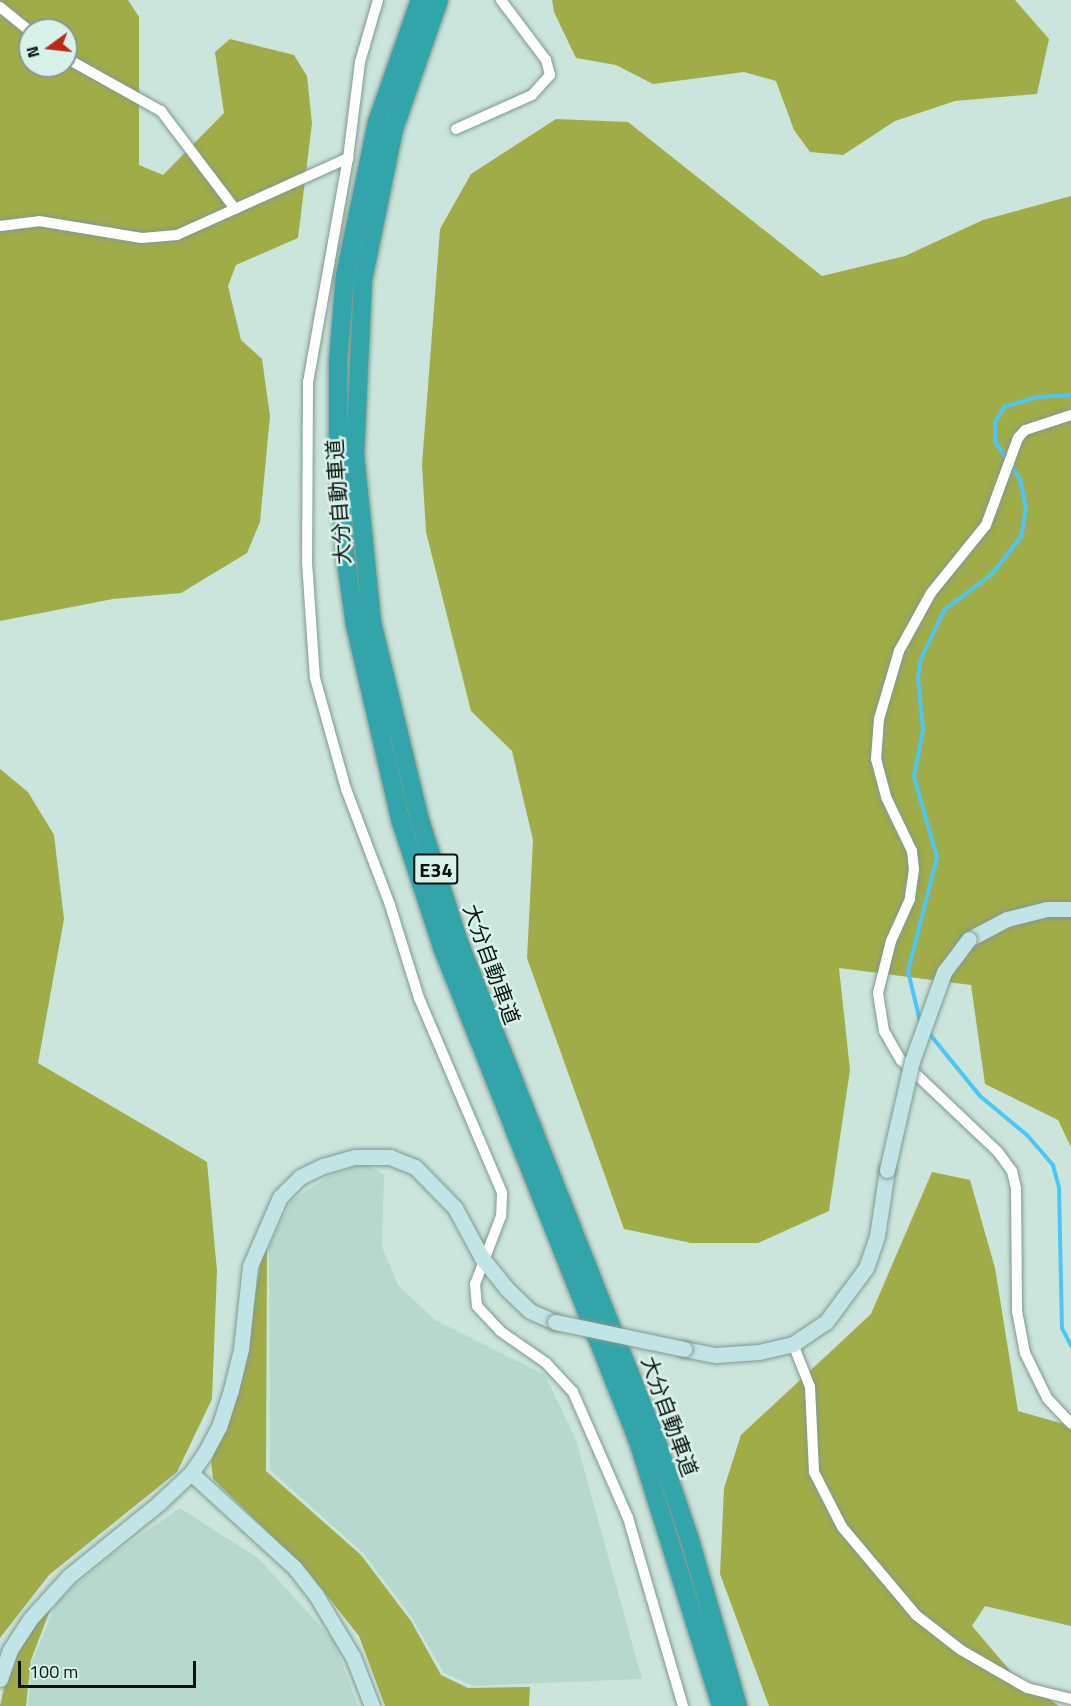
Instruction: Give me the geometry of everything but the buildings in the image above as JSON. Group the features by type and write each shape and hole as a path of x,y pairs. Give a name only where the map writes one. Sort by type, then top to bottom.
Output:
{"highway":[{"name":"大分自動車道","path":"420,0 377,122 345,276 338,362 338,452 345,554 355,625 401,822 442,947 634,1431 673,1544 721,1706"},
{"name":"大分自動車道","path":"439,0 394,129 363,280 355,454 372,622 419,817 459,942 655,1437 738,1706"}],"street":[{"path":"378,0 360,62 348,158 308,382 307,562 315,678 346,789 390,905 419,998 502,1192 501,1216 482,1258 475,1284 477,1306 500,1331 546,1363 573,1392 610,1470 683,1706"},
{"path":"456,129 532,95 550,75 546,60 501,0"},
{"path":"0,7 18,22"},
{"path":"78,65 161,111 235,209"},
{"path":"0,226 39,221 142,238 177,236 348,158"},
{"path":"1071,415 1025,430 1018,438 986,525 931,593 899,651 879,719 876,759 886,797 912,851 914,869 910,899 891,941 878,993 884,1031 901,1060 998,1152 1011,1171 1016,1189 1017,1311 1025,1353 1047,1398 1071,1424"},
{"path":"0,1679 10,1650 31,1618 69,1576 191,1473 219,1427 241,1349 250,1266 259,1240 280,1197 300,1177 323,1166 355,1157 390,1157 415,1167 455,1208 482,1258 530,1311 555,1322 716,1355 759,1352 793,1344 826,1322 866,1268 877,1236 887,1170 920,1039 944,972 969,939 1007,919 1047,909 1071,909"},
{"path":"793,1344 810,1387 814,1472 842,1527 916,1615 961,1650 1028,1688 1071,1699"},
{"path":"191,1473 294,1567 316,1595 353,1657 372,1706"}],"shaded area":[{"path":"365,1163 384,1175 382,1247 398,1285 435,1320 545,1375 576,1440 642,1679 473,1686 444,1673 411,1616 363,1553 270,1470 269,1246 292,1200 329,1176"},
{"path":"180,1508 258,1558 334,1641 358,1706 28,1706 32,1661 58,1600 109,1557"}],"green space":[{"path":"0,0 128,0 139,17 139,165 163,175 224,113 215,52 230,39 294,55 307,76 312,123 298,238 236,265 228,286 241,340 262,359 270,416 260,522 247,553 181,593 113,599 0,621"},
{"path":"552,0 1015,0 1049,39 1037,94 955,101 895,121 843,155 810,152 794,130 776,81 744,72 653,84 616,65 576,58 554,12"},
{"path":"556,119 628,122 822,276 905,256 983,220 1071,196 1071,1147 1058,1120 985,1084 971,985 839,968 850,1070 829,1211 758,1243 691,1243 624,1229 527,958 533,840 512,751 471,711 426,532 422,465 440,229 471,174"},
{"path":"0,769 28,792 54,835 64,919 38,1063 207,1162 217,1271 212,1399 177,1472 49,1575 0,1638"},
{"path":"932,1172 970,1180 995,1268 1018,1411 1071,1426 1071,1626 985,1606 972,1626 1012,1673 1059,1706 769,1706 720,1574 724,1488 741,1435 871,1314"},
{"path":"267,1245 266,1471 361,1555 411,1621 441,1675 468,1688 530,1687 529,1706 385,1706 359,1636 306,1569 213,1479 211,1461 227,1422 247,1346 263,1247"},
{"path":"55,1597 31,1660 26,1706 0,1706 12,1651"}],"waterway":[{"path":"920,1021 908,971 937,857 914,777 923,730 918,678 920,661 944,610 992,574 1021,537 1026,509 1020,479 995,441 995,422 1004,407 1037,397 1071,395"},
{"path":"928,1032 980,1096 1027,1135 1053,1165 1059,1187 1062,1328 1071,1346"}]}
